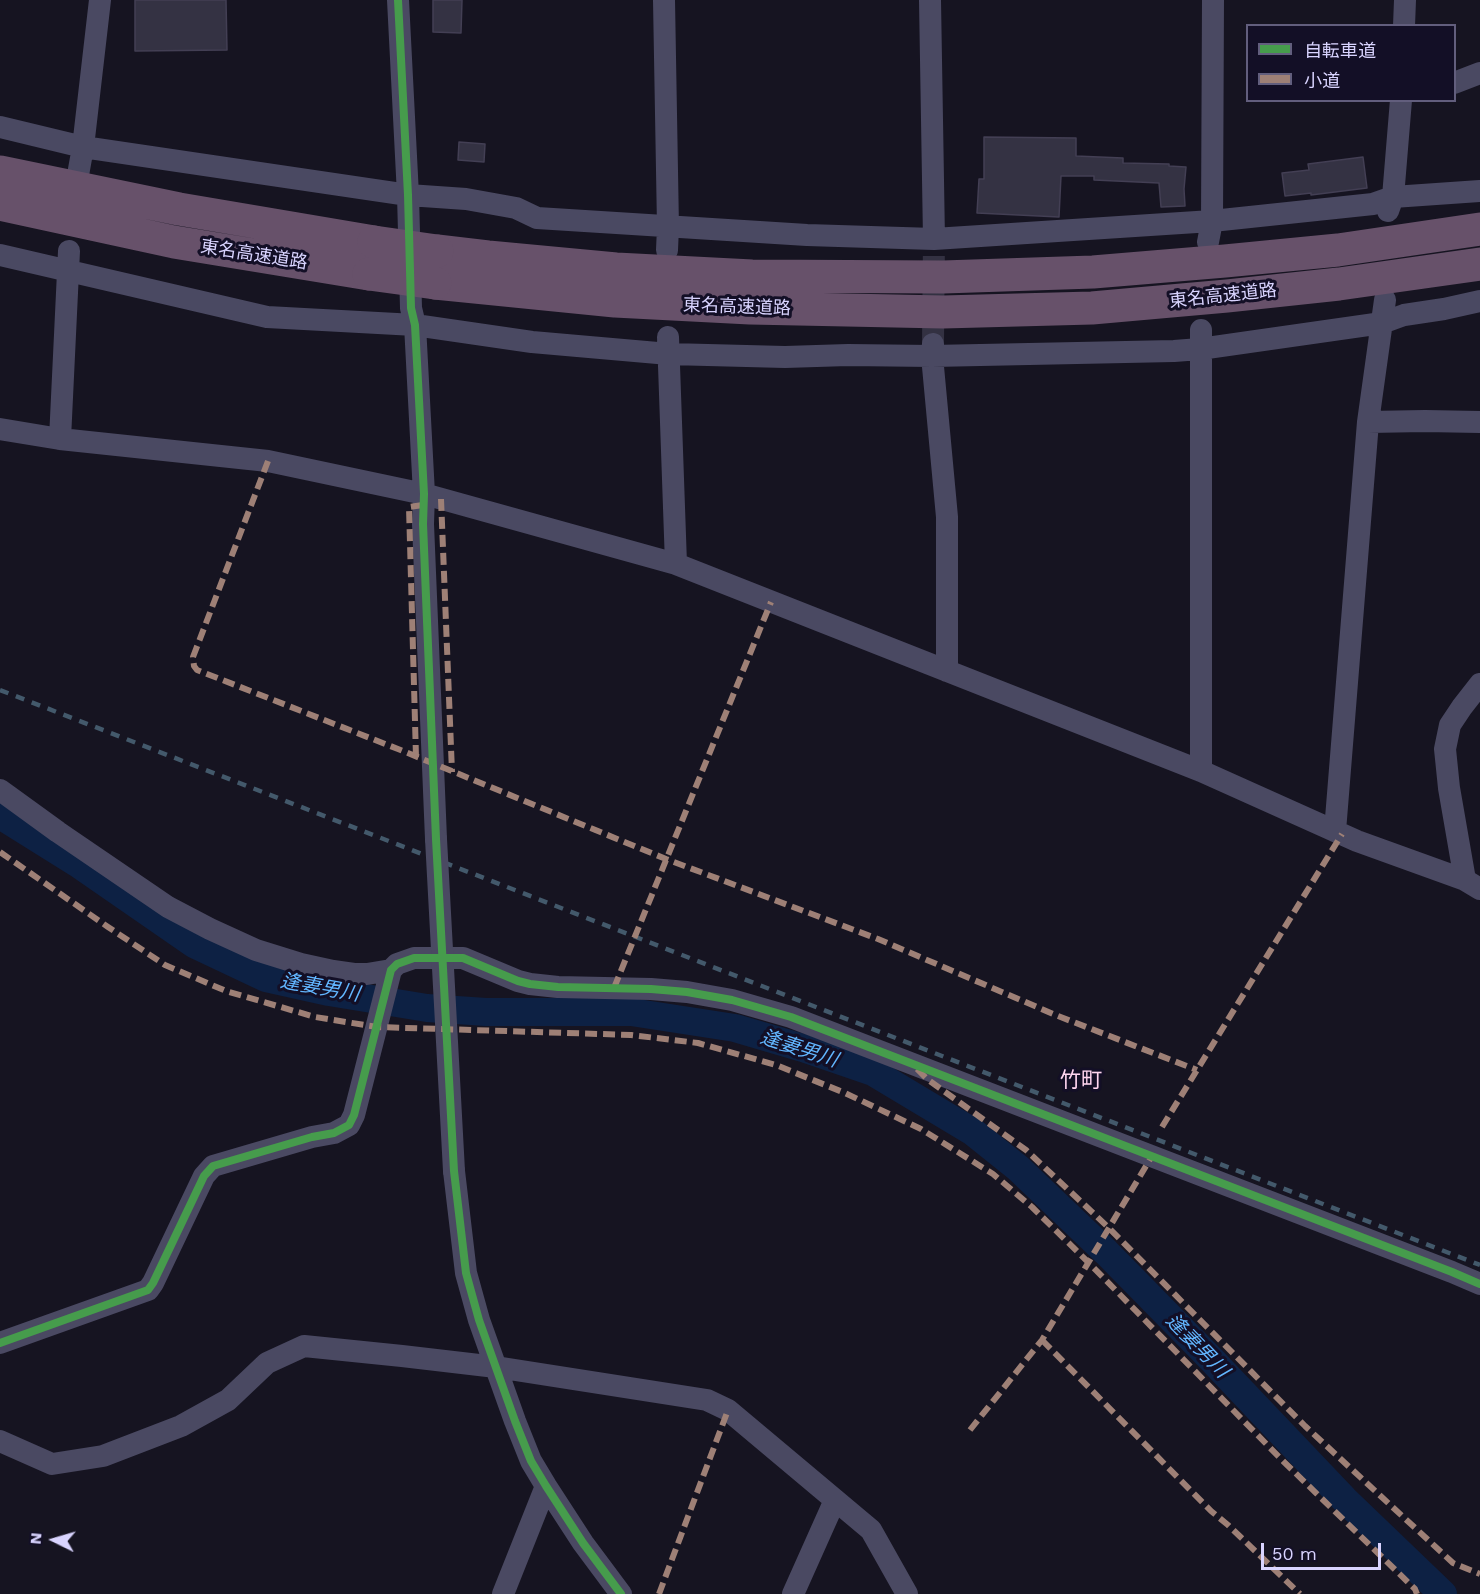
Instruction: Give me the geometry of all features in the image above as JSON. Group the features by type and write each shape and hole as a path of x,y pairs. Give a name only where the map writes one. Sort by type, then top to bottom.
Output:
{"highway":[{"name":"東名高速道路","path":"0,172 179,209 437,251 638,270 752,276 943,277 1093,272 1338,250 1480,229"},
{"name":"東名高速道路","path":"0,204 174,242 435,284 615,301 750,308 944,312 1092,308 1339,284 1480,264"}],"street":[{"path":"78,175 100,0"},
{"path":"398,0 411,308 415,326 424,494 423,524 436,839 454,1171 466,1273 479,1320 514,1421 531,1461 583,1543 621,1594"},
{"path":"664,0 667,250"},
{"path":"930,0 934,239"},
{"path":"1210,232 1213,0"},
{"path":"1404,24 1405,0"},
{"path":"1456,83 1480,73"},
{"path":"1391,205 1404,102"},
{"path":"0,127 83,147 408,195 466,199 516,208 537,218 807,235 934,239 1210,232 1373,204 1391,205 1480,191"},
{"path":"0,255 68,261 267,317 415,326 532,342 669,345 785,357 932,350 1174,351 1200,339 1382,323 1404,315 1480,301"},
{"path":"60,439 68,261"},
{"path":"1335,831 1368,422 1384,300"},
{"path":"1200,339 1201,771"},
{"path":"669,345 676,564"},
{"path":"932,350 947,517 947,671"},
{"path":"1368,422 1480,422"},
{"path":"0,429 60,439 268,462 424,494 676,564 1201,771 1357,841 1472,885"},
{"path":"1472,885 1449,788 1445,749 1450,725 1480,684"},
{"path":"0,790 168,906 210,929 256,950 301,964 333,971 367,974 389,980"},
{"path":"0,1343 148,1290 204,1176 213,1166 312,1137 334,1133 349,1125 354,1115 389,980 397,964 414,958 463,958 530,984 687,992 732,1000 772,1011 1480,1284"},
{"path":"0,1441 52,1464 103,1456 181,1426 228,1400 267,1363 304,1346 496,1367 706,1400 728,1410 871,1530 907,1594"},
{"path":"503,1594 546,1486"},
{"path":"793,1594 836,1500"}],"building":[{"path":"135,0 226,0 227,50 135,51"},
{"path":"433,0 462,0 461,33 433,32"},
{"path":"984,137 1076,138 1076,156 1123,158 1123,163 1169,164 1169,166 1186,167 1185,206 1161,207 1159,183 1094,180 1094,176 1061,176 1059,217 977,213 979,179 984,179"},
{"path":"459,142 485,144 484,162 458,160"},
{"path":"1363,157 1367,188 1285,196 1282,173 1309,170 1308,164"}],"waterway":[{"name":"逢妻男川","path":"0,815 77,863 194,944 266,978 329,992 427,1008 486,1012 631,1012 735,1028 873,1072 973,1132 1018,1168 1106,1252 1344,1499 1443,1594"}],"tunnel":[{"path":"933,344 934,239"}],"railway":[{"path":"0,690 1480,1265"}],"marked path":[{"path":"268,461 193,657 197,670 398,749 666,859 878,939 1058,1016 1197,1070"},
{"path":"441,499 452,772"},
{"path":"416,757 409,507 423,505"},
{"path":"614,988 771,602"},
{"path":"1162,1127 1342,834"},
{"path":"0,852 165,965 226,991 315,1017 377,1027 631,1035 698,1043 776,1065 845,1093 921,1129 993,1174 1032,1207 1283,1461 1415,1589 1417,1594"},
{"path":"917,1069 927,1079 1026,1150 1109,1228 1305,1426 1453,1563 1480,1574"},
{"path":"970,1430 1042,1340 1152,1156"},
{"path":"1042,1340 1211,1511 1300,1594"},
{"path":"659,1594 728,1410"}],"cycle path":[{"path":"398,0 411,308 415,325 424,494 423,524 436,839 454,1171 466,1273 479,1320 531,1461 583,1543 621,1594"},
{"path":"0,1343 148,1290 204,1176 213,1166 312,1137 334,1133 349,1125 354,1115 391,970 397,964 414,958 463,958 530,984 687,992 732,1000 791,1017 1480,1284"}],"district":[{"name":"竹町","path":"1081,1081"}]}
